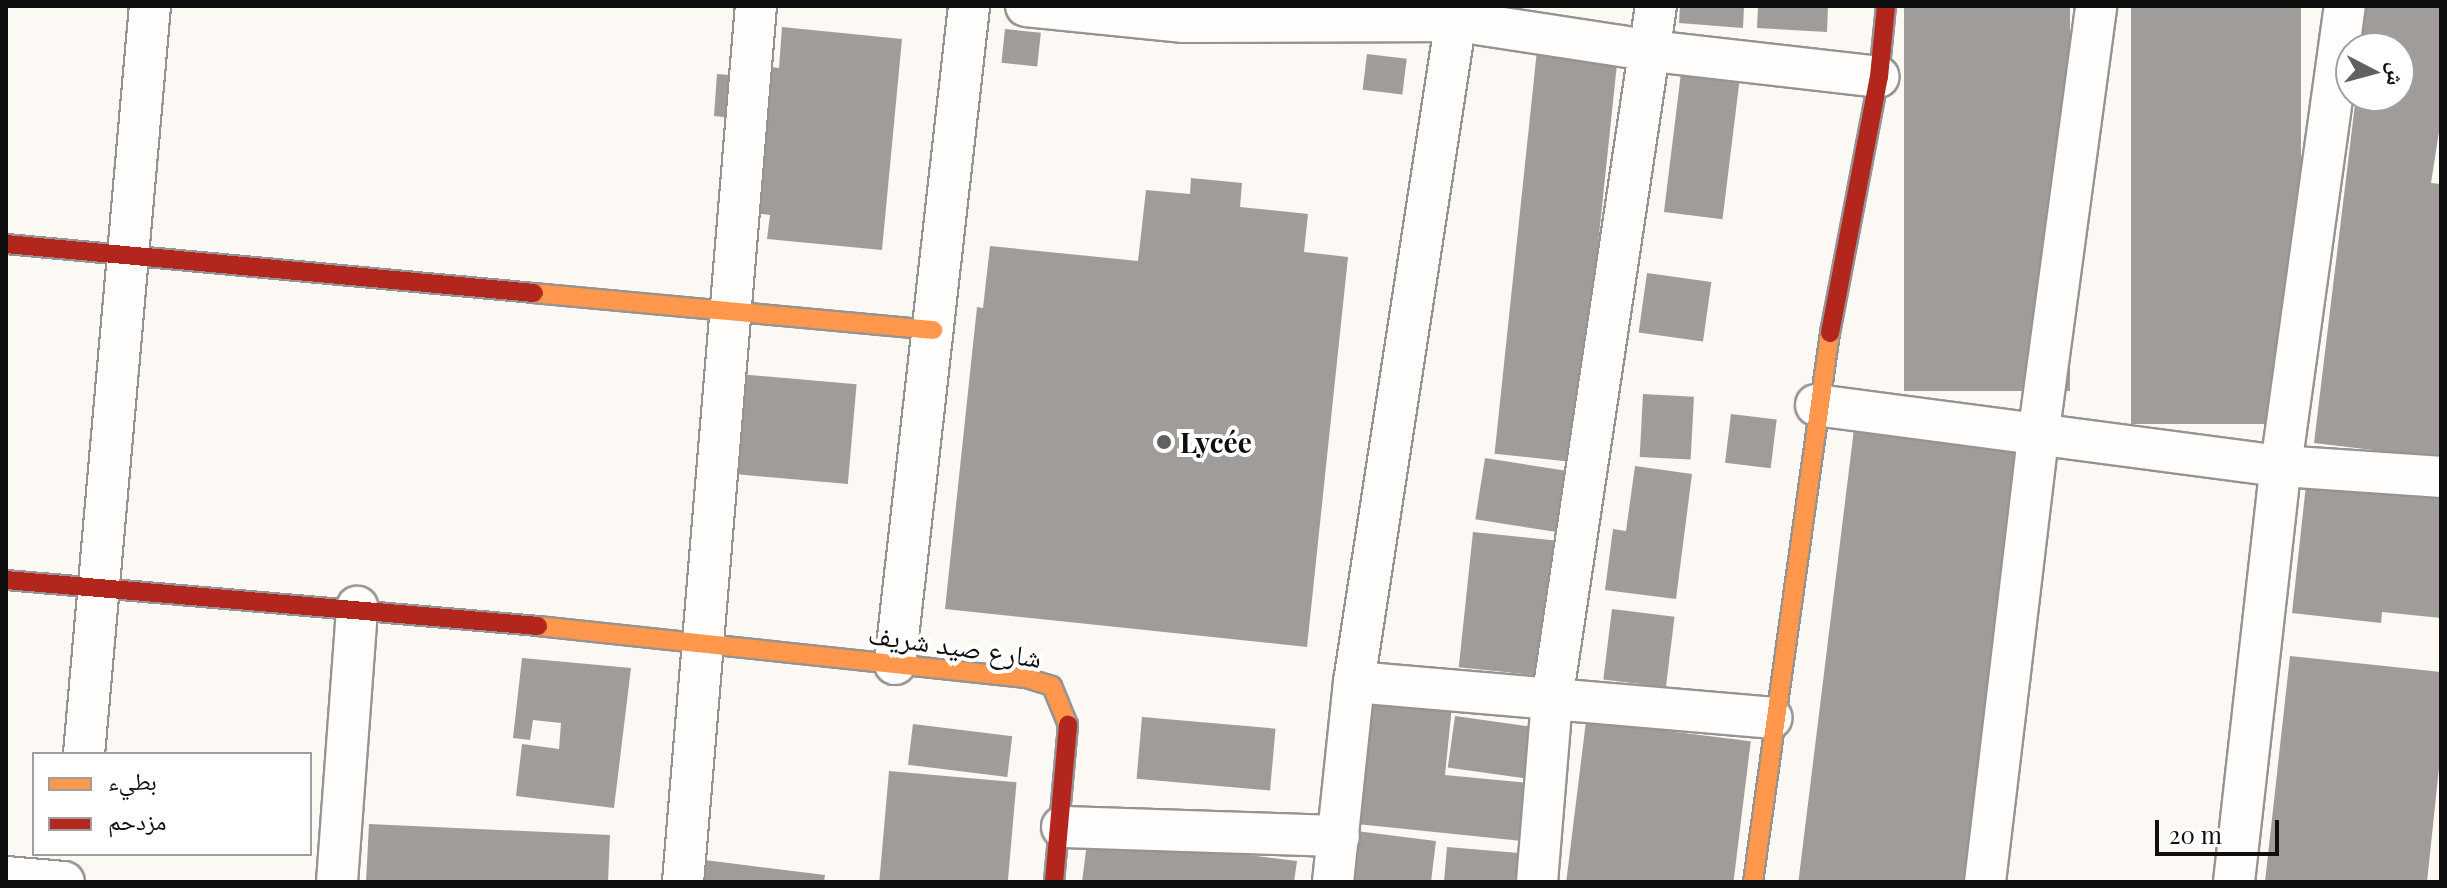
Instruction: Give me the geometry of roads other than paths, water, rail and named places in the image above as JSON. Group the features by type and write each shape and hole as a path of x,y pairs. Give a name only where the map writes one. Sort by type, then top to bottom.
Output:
{"street":[{"path":"84,752 124,254 150,6"},
{"path":"683,882 700,642 756,6"},
{"path":"895,664 969,6"},
{"path":"1026,6 1185,14 1458,13 1652,51 1879,77"},
{"path":"1537,882 1552,700 1652,51 1656,6"},
{"path":"1753,882 1771,718 1816,405 1879,77 1886,6"},
{"path":"1985,882 2038,437 2096,6"},
{"path":"2234,882 2281,466 2345,6"},
{"path":"1333,882 1354,682 1458,13"},
{"path":"6,244 933,330"},
{"path":"1816,405 2038,437 2281,466 2441,477"},
{"name":"شارع صيد شريف","path":"6,580 357,607 895,664 1052,686 1069,728 1062,827 1054,882"},
{"path":"337,882 357,607"},
{"path":"1354,682 1771,718"},
{"path":"1062,827 1339,836"},
{"path":"73,882 75,856"},
{"path":"6,877 64,882"}],"place":[{"name":"Lycée","path":"1164,442"}]}
